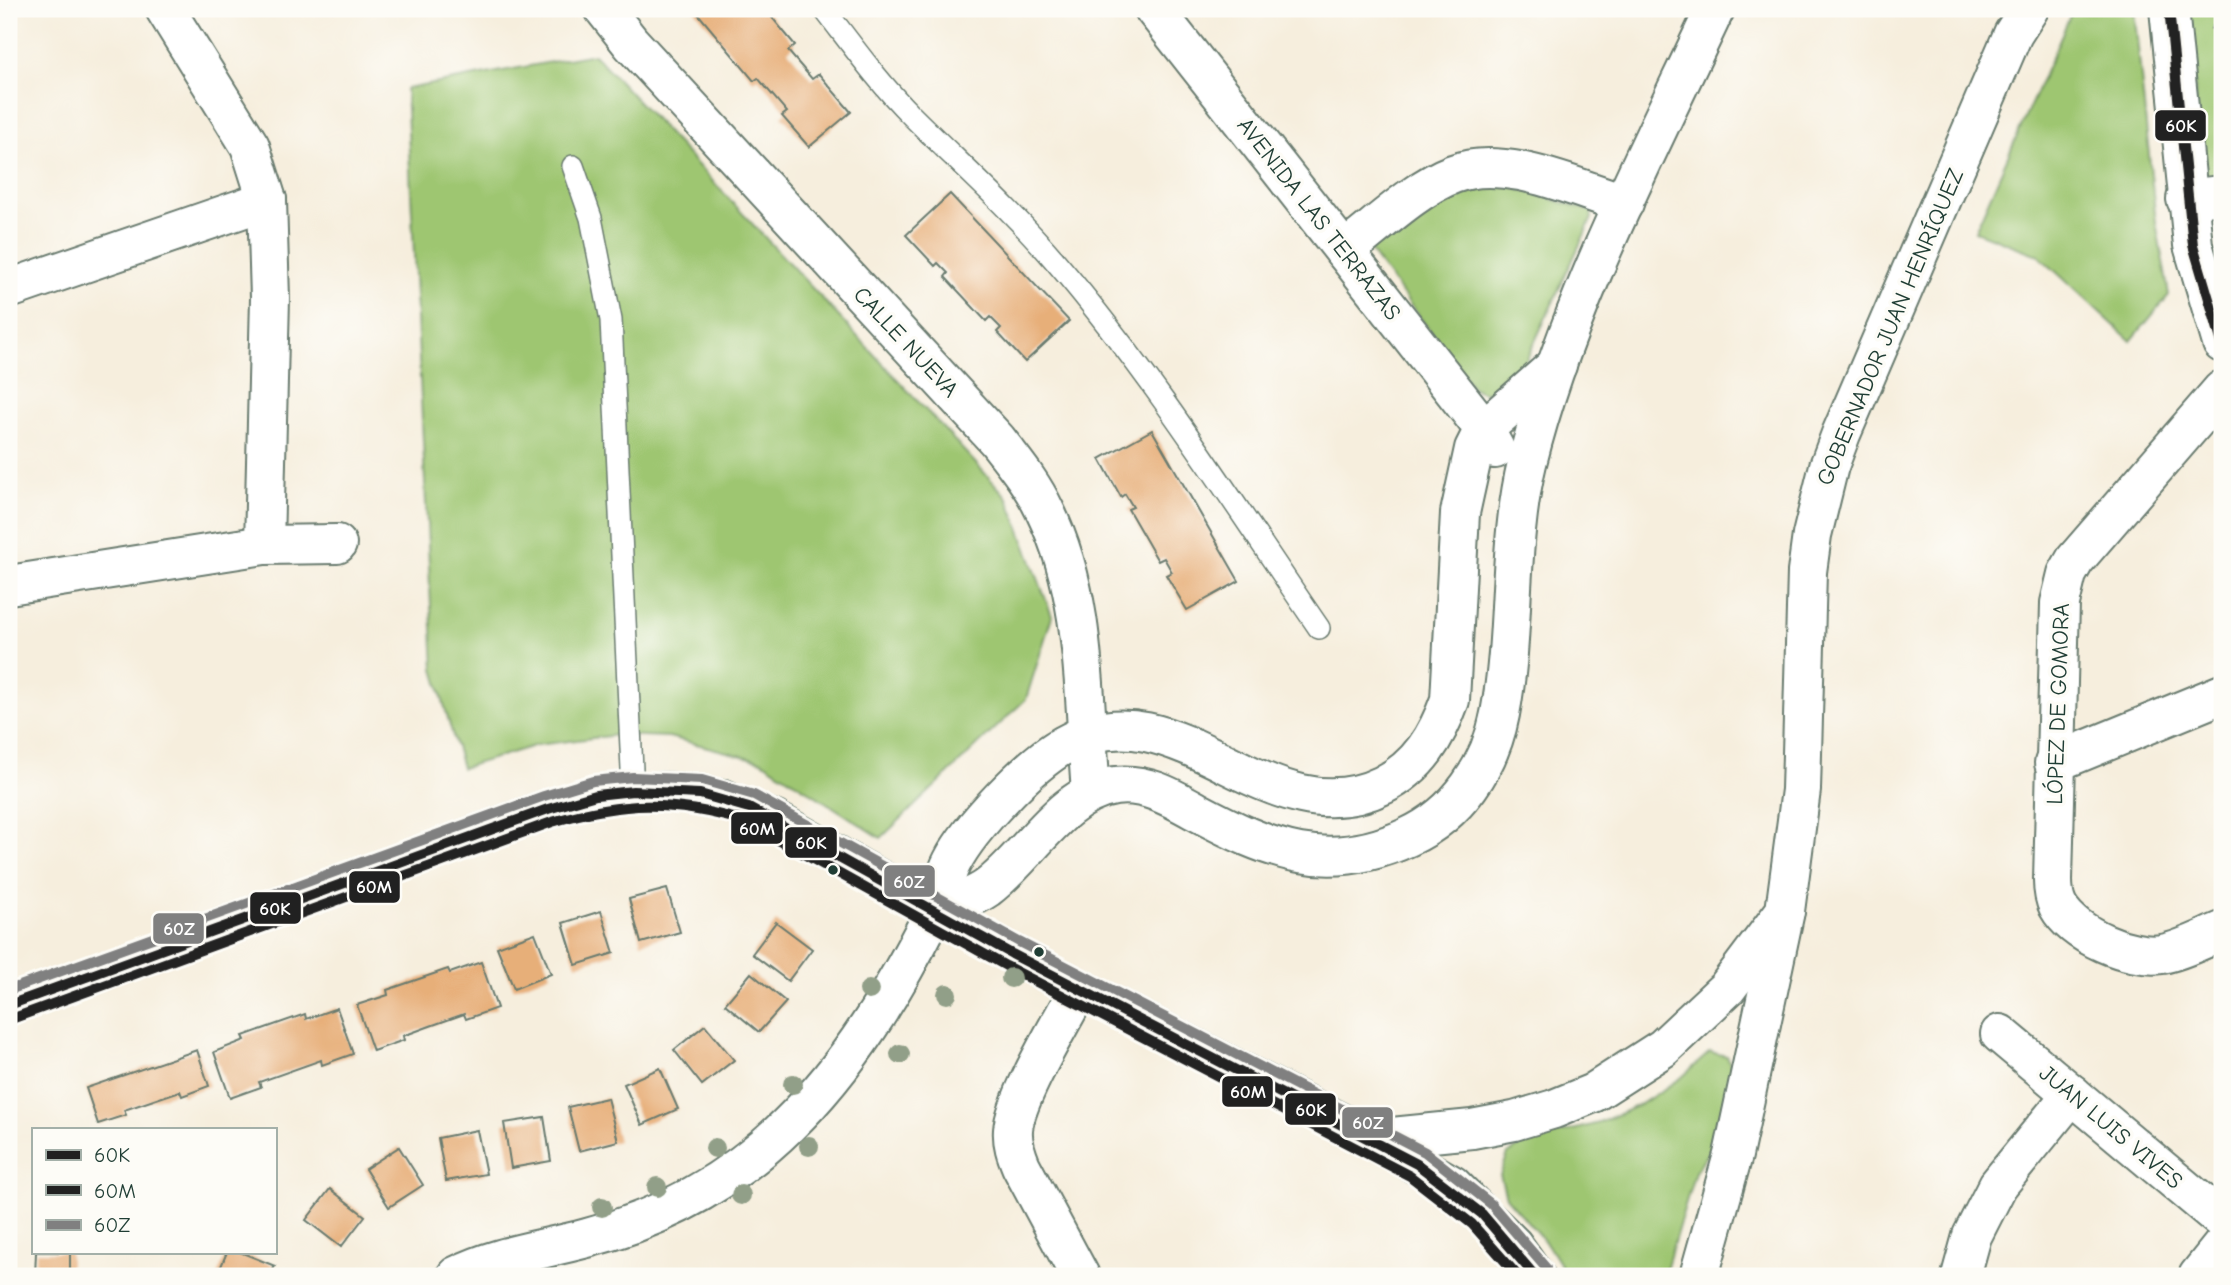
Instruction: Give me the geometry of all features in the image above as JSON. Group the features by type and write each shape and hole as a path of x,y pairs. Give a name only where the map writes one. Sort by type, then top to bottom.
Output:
{"street":[{"path":"165,9 250,146 267,200 270,298 264,545"},
{"name":"CALLE NUEVA","path":"604,9 631,43 997,440 1023,473 1045,510 1072,586 1080,634 1091,792"},
{"name":"AVENIDA LAS TERRAZAS","path":"1154,9 1484,429 1506,473 1516,521"},
{"name":"AVENIDA LAS TERRAZAS","path":"934,912 985,889 1077,800 1091,792 1119,786 1153,790 1253,841 1313,856 1344,855 1377,849 1423,829 1459,799 1477,775 1491,749 1505,687 1516,521 1527,466 1556,365 1624,203 1715,9"},
{"name":"GOBERNADOR JUAN HENRÍQUEZ","path":"1699,1276 1734,1155 1785,911 1801,790 1807,572 1819,499 1842,434 2013,34 2029,9"},
{"path":"2169,9 2204,197 2204,291 2222,343"},
{"path":"1344,251 1436,182 1473,168 1513,170 1624,203"},
{"path":"9,289 267,200"},
{"name":"AVENIDA LAS TERRAZAS","path":"934,912 942,884 960,848 1038,762 1068,742 1107,729 1153,733 1198,750 1264,782 1308,797 1351,796 1393,780 1428,747 1441,725 1450,700 1460,513 1474,449 1484,429 1556,365"},
{"name":"LÓPEZ DE GOMORA","path":"2222,390 2075,561 2067,574 2060,603 2053,880 2058,906 2076,925 2114,948 2129,953 2145,955 2176,951 2222,930"},
{"path":"9,585 264,545 337,544"},
{"path":"2054,762 2222,694"},
{"path":"9,1005 548,809 596,795 633,791 700,794 749,808 934,912 1371,1139 1452,1185 1513,1245 1535,1276"},
{"name":"GOBERNADOR JUAN HENRÍQUEZ","path":"1371,1139 1472,1129 1514,1121 1554,1110 1603,1088 1641,1064 1695,1022 1727,988 1785,911"},
{"path":"456,1276 503,1258 631,1226 676,1206 717,1183 755,1155 789,1124 850,1053 876,1014 934,912"},
{"path":"1079,989 1019,1107 1012,1133 1014,1151 1021,1166 1080,1276"},
{"name":"JUAN LUIS VIVES","path":"2000,1034 2222,1220"},
{"path":"1961,1276 1972,1236 1998,1185 2072,1094"},
{"path":"2198,1276 2222,1246"}],"lane":[{"path":"824,9 876,77 1008,209 1142,368 1319,628"},
{"path":"573,166 597,244 611,320 633,791"}],"green space":[{"path":"2073,9 2134,9 2156,222 2169,295 2131,341 2038,255 1975,231"},
{"path":"2187,9 2222,9 2222,173 2203,175"},
{"path":"594,54 1008,498 1052,616 1026,699 881,838 762,761 669,737 617,735 537,745 462,768 434,669 406,89"},
{"path":"1476,176 1591,211 1592,218 1517,380 1491,393 1473,388 1370,251 1372,247"},
{"path":"1710,1052 1727,1056 1733,1071 1719,1137 1695,1172 1664,1276 1567,1276 1547,1244 1506,1197 1500,1175 1508,1154 1527,1142 1599,1123 1641,1104 1681,1078"}],"building":[{"path":"694,9 765,9 795,45 788,51 812,79 819,74 851,112 809,147 782,116 787,112 758,78 754,81"},
{"path":"950,194 1069,321 1025,362 997,332 1001,328 990,317 986,321 945,277 948,273 938,263 935,266 906,235"},
{"path":"1152,430 1239,581 1187,610 1166,575 1172,572 1164,558 1158,561 1128,509 1133,507 1125,494 1121,497 1100,459"},
{"path":"667,889 680,932 641,943 629,899"},
{"path":"601,911 614,953 576,965 563,923"},
{"path":"776,922 812,949 788,981 752,954"},
{"path":"535,933 551,974 514,989 497,947"},
{"path":"481,962 497,1008 466,1019 464,1014 403,1036 404,1040 373,1051 357,1005 388,995 387,990 448,969 450,973"},
{"path":"751,973 786,1002 759,1032 725,1004"},
{"path":"337,1008 353,1054 322,1065 321,1060 259,1082 261,1087 230,1098 214,1052 245,1040 243,1036 305,1014 306,1019"},
{"path":"705,1025 734,1060 702,1085 674,1050"},
{"path":"197,1050 209,1086 182,1096 180,1091 124,1110 126,1115 98,1124 86,1088"},
{"path":"660,1068 678,1109 642,1125 624,1084"},
{"path":"607,1098 618,1141 579,1151 568,1107"},
{"path":"544,1117 551,1161 511,1168 504,1123"},
{"path":"477,1130 486,1174 446,1181 438,1138"},
{"path":"399,1147 423,1185 389,1207 365,1169"},
{"path":"330,1189 365,1216 341,1247 306,1220"},
{"path":"36,1254 70,1254 70,1276 35,1276"},
{"path":"226,1254 245,1254 275,1266 270,1276 217,1276"}],"transit line":[{"name":"60K","path":"2169,9 2193,245 2222,343"},
{"name":"60Z","path":"9,990 544,796 593,781 633,777 702,780 754,795 1019,942 1425,1152 1491,1204 1546,1268"},
{"name":"60K","path":"9,1005 548,809 596,795 633,791 700,794 749,808 1012,954 1417,1164 1482,1214 1535,1276"},
{"name":"60M","path":"14,1018 552,822 625,807 694,809 744,821 1006,966 1410,1176 1472,1224 1518,1276"}]}
